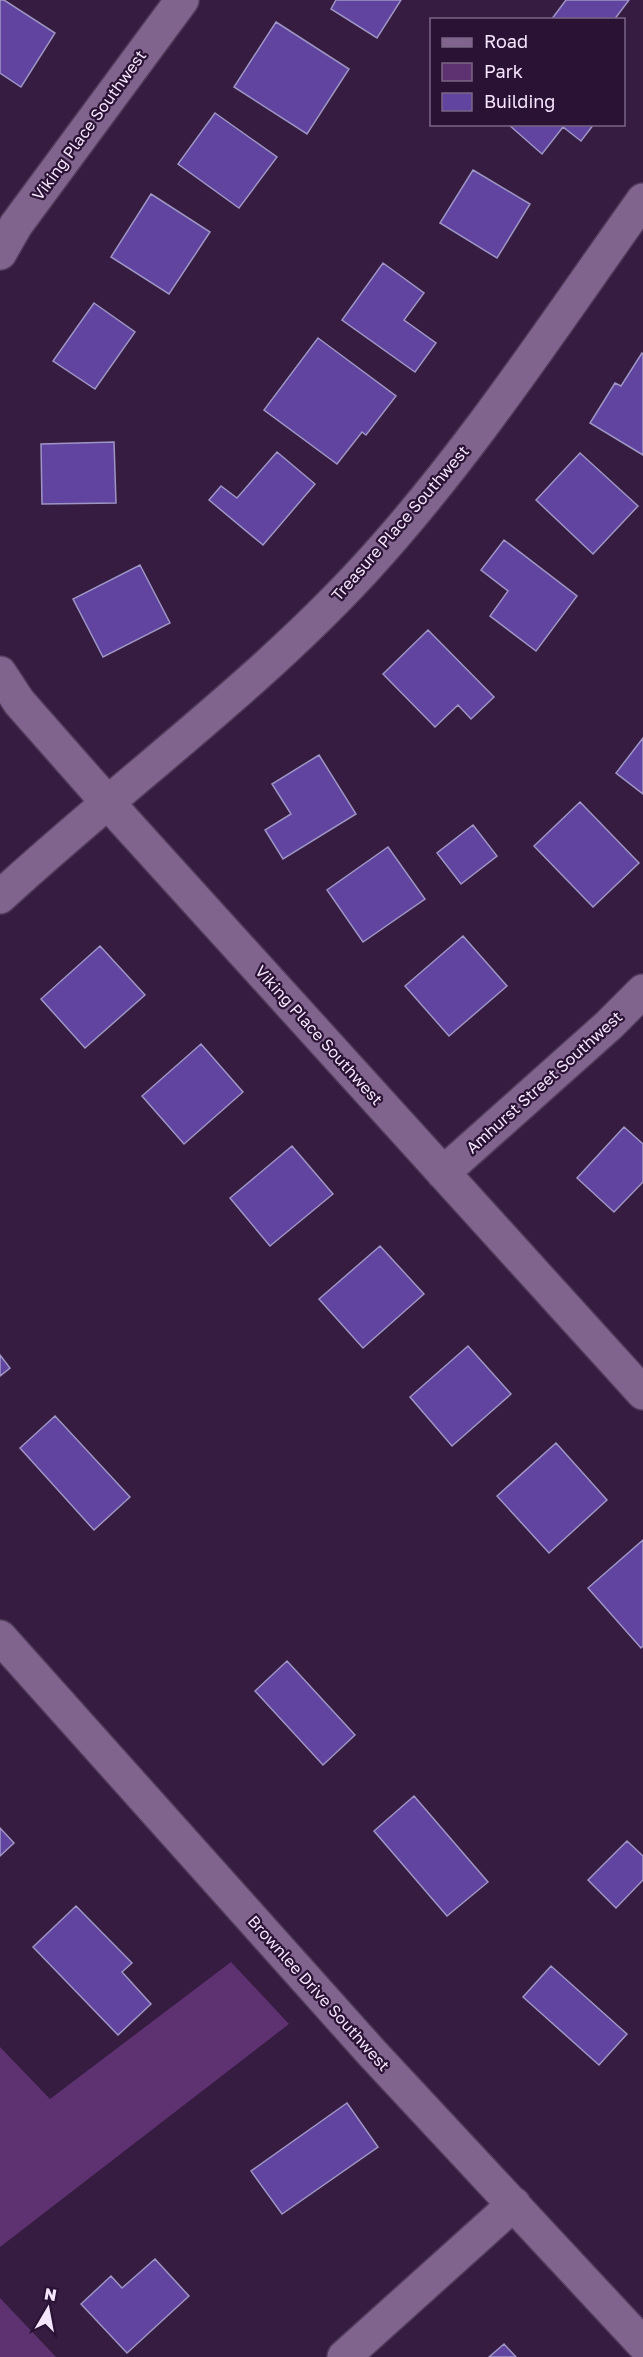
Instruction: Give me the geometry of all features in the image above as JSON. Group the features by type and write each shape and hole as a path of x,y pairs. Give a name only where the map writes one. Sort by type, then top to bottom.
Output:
{"street":[{"name":"Viking Place Southwest","path":"0,253 16,225 182,0"},
{"name":"Treasure Place Southwest","path":"0,897 294,640 363,571 453,466 643,200"},
{"name":"Viking Place Southwest","path":"0,674 19,702 108,803 643,1393"},
{"name":"Amhurst Street Southwest","path":"443,1173 609,1025 643,991"},
{"name":"Brownlee Drive Southwest","path":"0,1637 372,2053 643,2344"},
{"path":"344,2357 514,2204"}],"green space":[{"path":"231,1962 289,2024 0,2247 0,2047 50,2099"},
{"path":"0,2298 56,2357 0,2357"}],"building":[{"path":"0,0 4,0 55,33 21,87 0,73"},
{"path":"336,0 401,0 377,38 331,9"},
{"path":"566,0 629,0 616,18 552,18"},
{"path":"276,22 349,69 307,134 234,87"},
{"path":"215,113 277,157 239,208 178,164"},
{"path":"510,126 592,126 581,141 563,127 542,154"},
{"path":"473,170 530,204 497,258 440,223"},
{"path":"151,194 210,232 169,294 111,257"},
{"path":"383,263 424,293 404,320 436,343 415,372 342,320"},
{"path":"94,303 135,332 95,389 53,361"},
{"path":"318,338 396,396 366,435 362,432 337,464 264,410"},
{"path":"642,353 643,455 590,423 615,383 621,386"},
{"path":"114,442 116,503 42,504 41,444"},
{"path":"277,452 315,484 263,545 209,500 221,486 237,498"},
{"path":"580,453 638,506 593,554 536,500"},
{"path":"504,540 577,596 536,651 490,616 508,591 481,570"},
{"path":"140,565 170,623 103,657 73,599"},
{"path":"428,630 494,697 471,719 458,705 435,727 383,674"},
{"path":"643,738 643,794 616,773"},
{"path":"319,755 356,814 283,859 265,830 291,814 272,784"},
{"path":"580,802 639,863 593,907 534,846"},
{"path":"473,825 497,856 461,884 437,853"},
{"path":"388,847 425,899 363,942 327,890"},
{"path":"463,936 507,986 449,1036 405,986"},
{"path":"100,946 145,995 85,1048 41,999"},
{"path":"201,1044 243,1092 184,1144 142,1096"},
{"path":"624,1127 643,1144 643,1182 614,1212 577,1178"},
{"path":"292,1146 333,1194 270,1246 230,1198"},
{"path":"380,1246 424,1294 363,1348 319,1299"},
{"path":"468,1346 511,1394 452,1446 410,1397"},
{"path":"0,1355 10,1368 0,1376"},
{"path":"55,1416 130,1497 94,1530 20,1448"},
{"path":"556,1443 607,1500 549,1553 497,1496"},
{"path":"643,1540 643,1646 641,1648 588,1588"},
{"path":"287,1661 355,1735 323,1765 255,1691"},
{"path":"414,1796 488,1882 447,1916 374,1831"},
{"path":"0,1828 14,1843 0,1856"},
{"path":"627,1841 643,1856 643,1880 616,1908 588,1880"},
{"path":"76,1906 132,1963 122,1972 151,2004 118,2035 33,1947"},
{"path":"551,1966 627,2034 599,2065 523,1997"},
{"path":"347,2103 378,2147 282,2214 251,2171"},
{"path":"155,2259 189,2296 127,2353 81,2304 111,2276 122,2288"},
{"path":"504,2344 516,2357 489,2357"}]}
